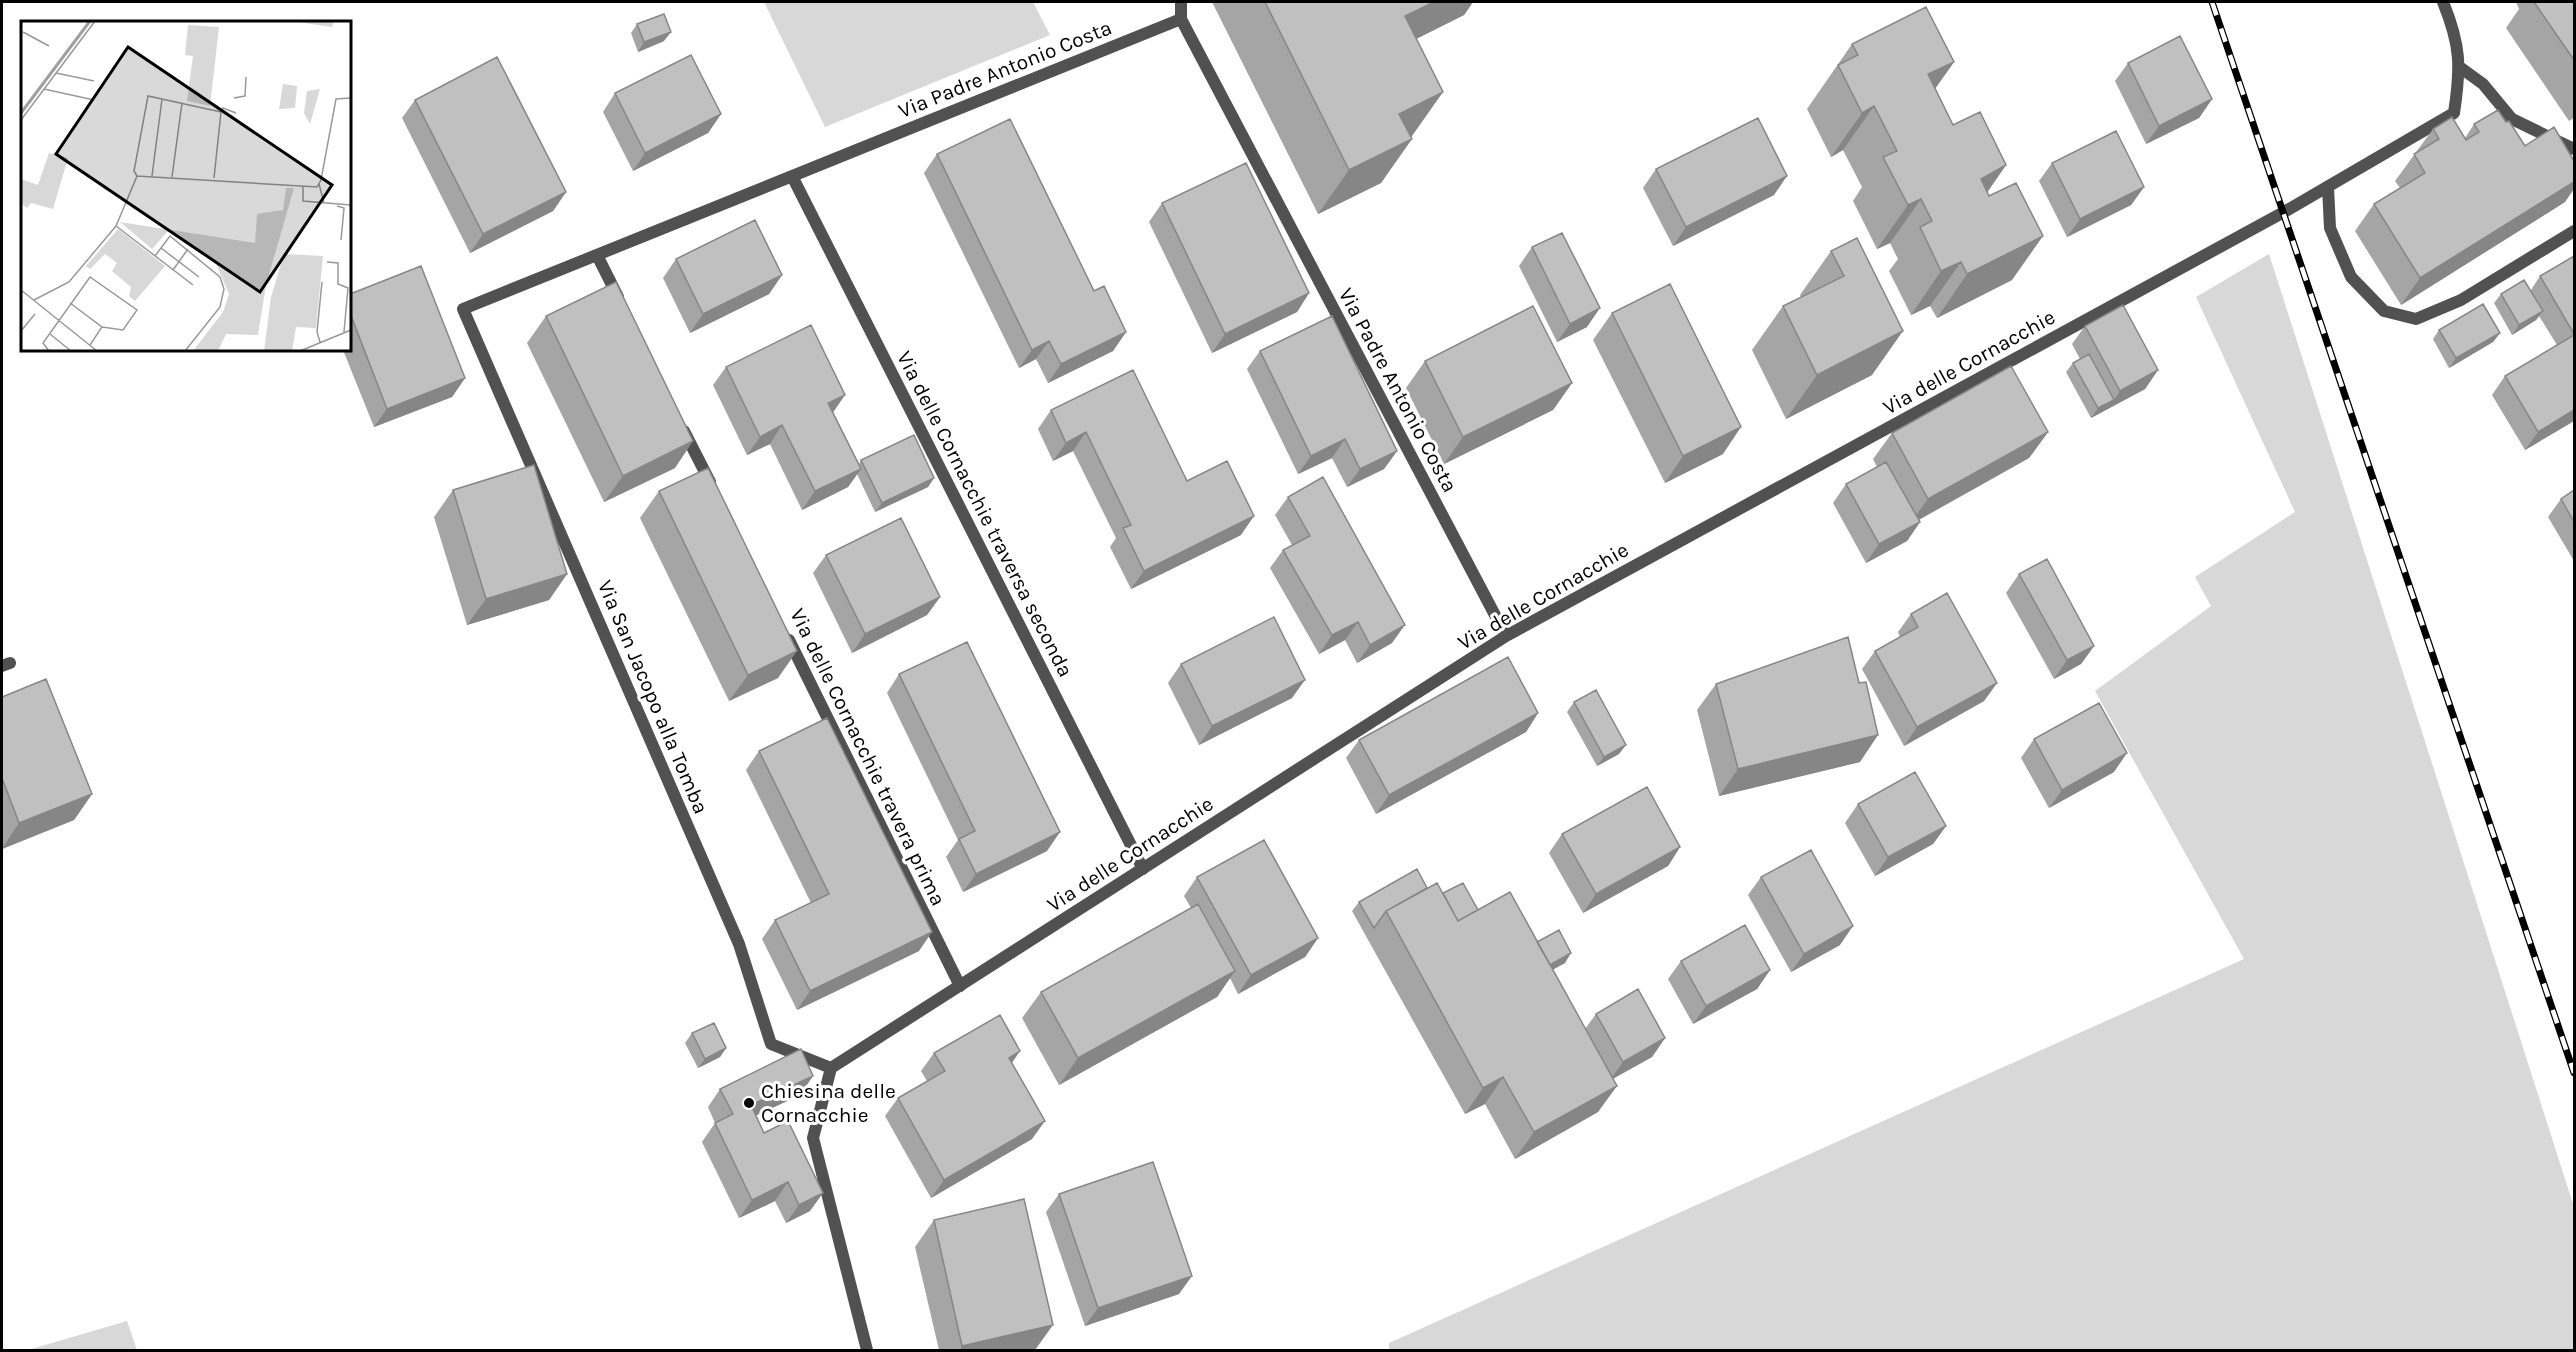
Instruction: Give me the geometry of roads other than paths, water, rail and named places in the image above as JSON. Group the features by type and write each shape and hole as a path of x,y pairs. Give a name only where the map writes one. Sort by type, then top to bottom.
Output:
{"street":[{"path":"1181,2 1181,19"},
{"name":"Via delle Cornacchie","path":"831,1068 1506,636 2328,187 2454,113 2461,68 2452,24 2443,2"},
{"name":"Via Padre Antonio Costa","path":"463,309 1181,19 1506,636"},
{"path":"2461,68 2483,84 2512,119 2574,149"},
{"name":"Via delle Cornacchie traversa seconda","path":"792,176 1143,869"},
{"path":"2328,187 2330,228 2351,277 2384,311 2416,319 2461,300 2574,231"},
{"path":"597,255 626,314"},
{"name":"Via San Jacopo alla Tomba","path":"463,309 739,944 771,1044 831,1068"},
{"path":"679,421 716,495"},
{"name":"Via delle Cornacchie travera prima","path":"780,623 960,986"},
{"path":"831,1068 813,1138 867,1350"}],"railway":[{"path":"2212,2 2574,1073"}],"place":[{"name":"Chiesina delle Cornacchie","path":"749,1103"}]}
